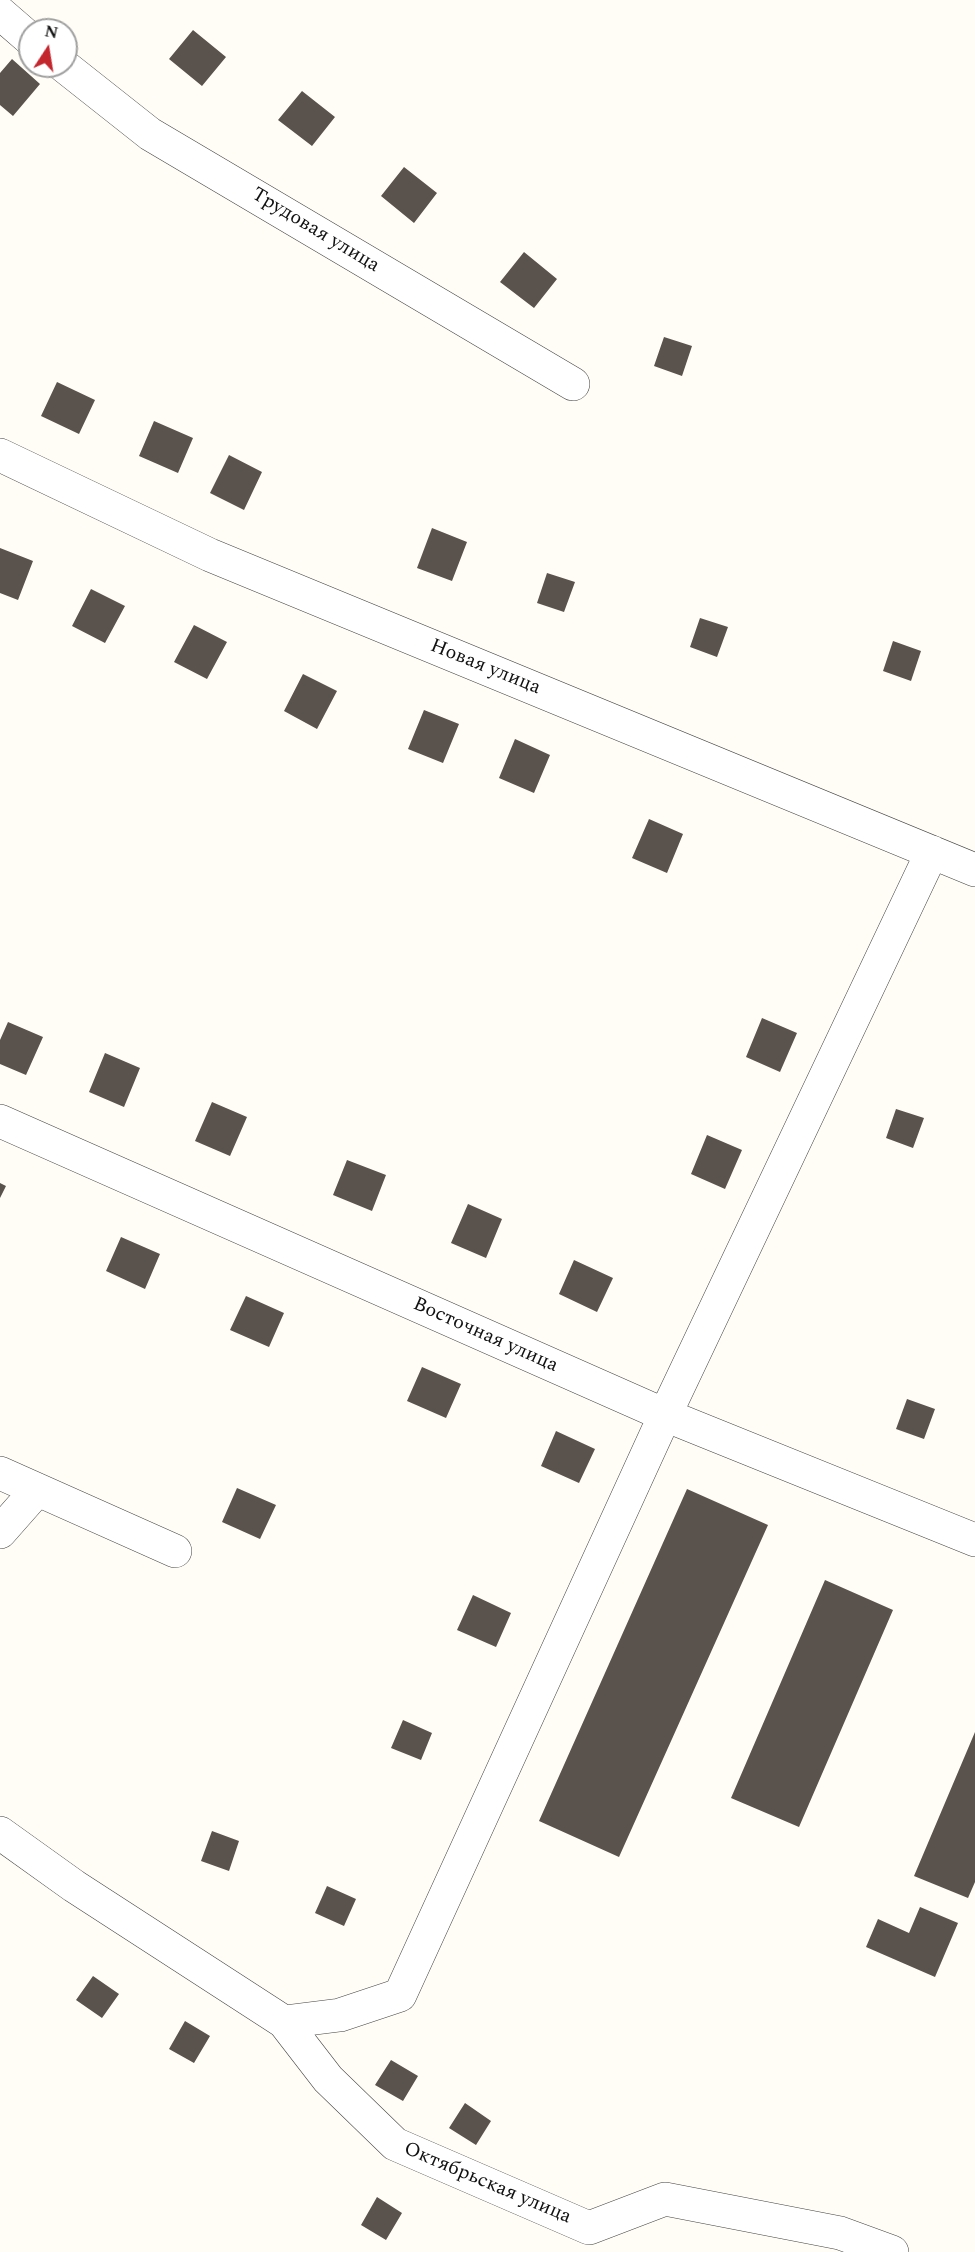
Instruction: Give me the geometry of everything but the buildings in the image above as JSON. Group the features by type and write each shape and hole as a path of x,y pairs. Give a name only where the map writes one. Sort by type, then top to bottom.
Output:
{"street":[{"path":"0,13 18,29"},
{"name":"Трудовая улица","path":"78,77 150,134 573,384"},
{"name":"Новая улица","path":"0,455 210,555 975,870"},
{"path":"284,2022 340,2015 400,1995 665,1415 932,852"},
{"name":"Восточная улица","path":"0,1121 665,1415 975,1540"},
{"path":"0,1473 175,1551"},
{"path":"0,1532 37,1490"},
{"name":"Октябрьская улица","path":"0,1833 84,1892 284,2022 328,2079 395,2144 589,2228 665,2199 840,2233 892,2252"}]}
